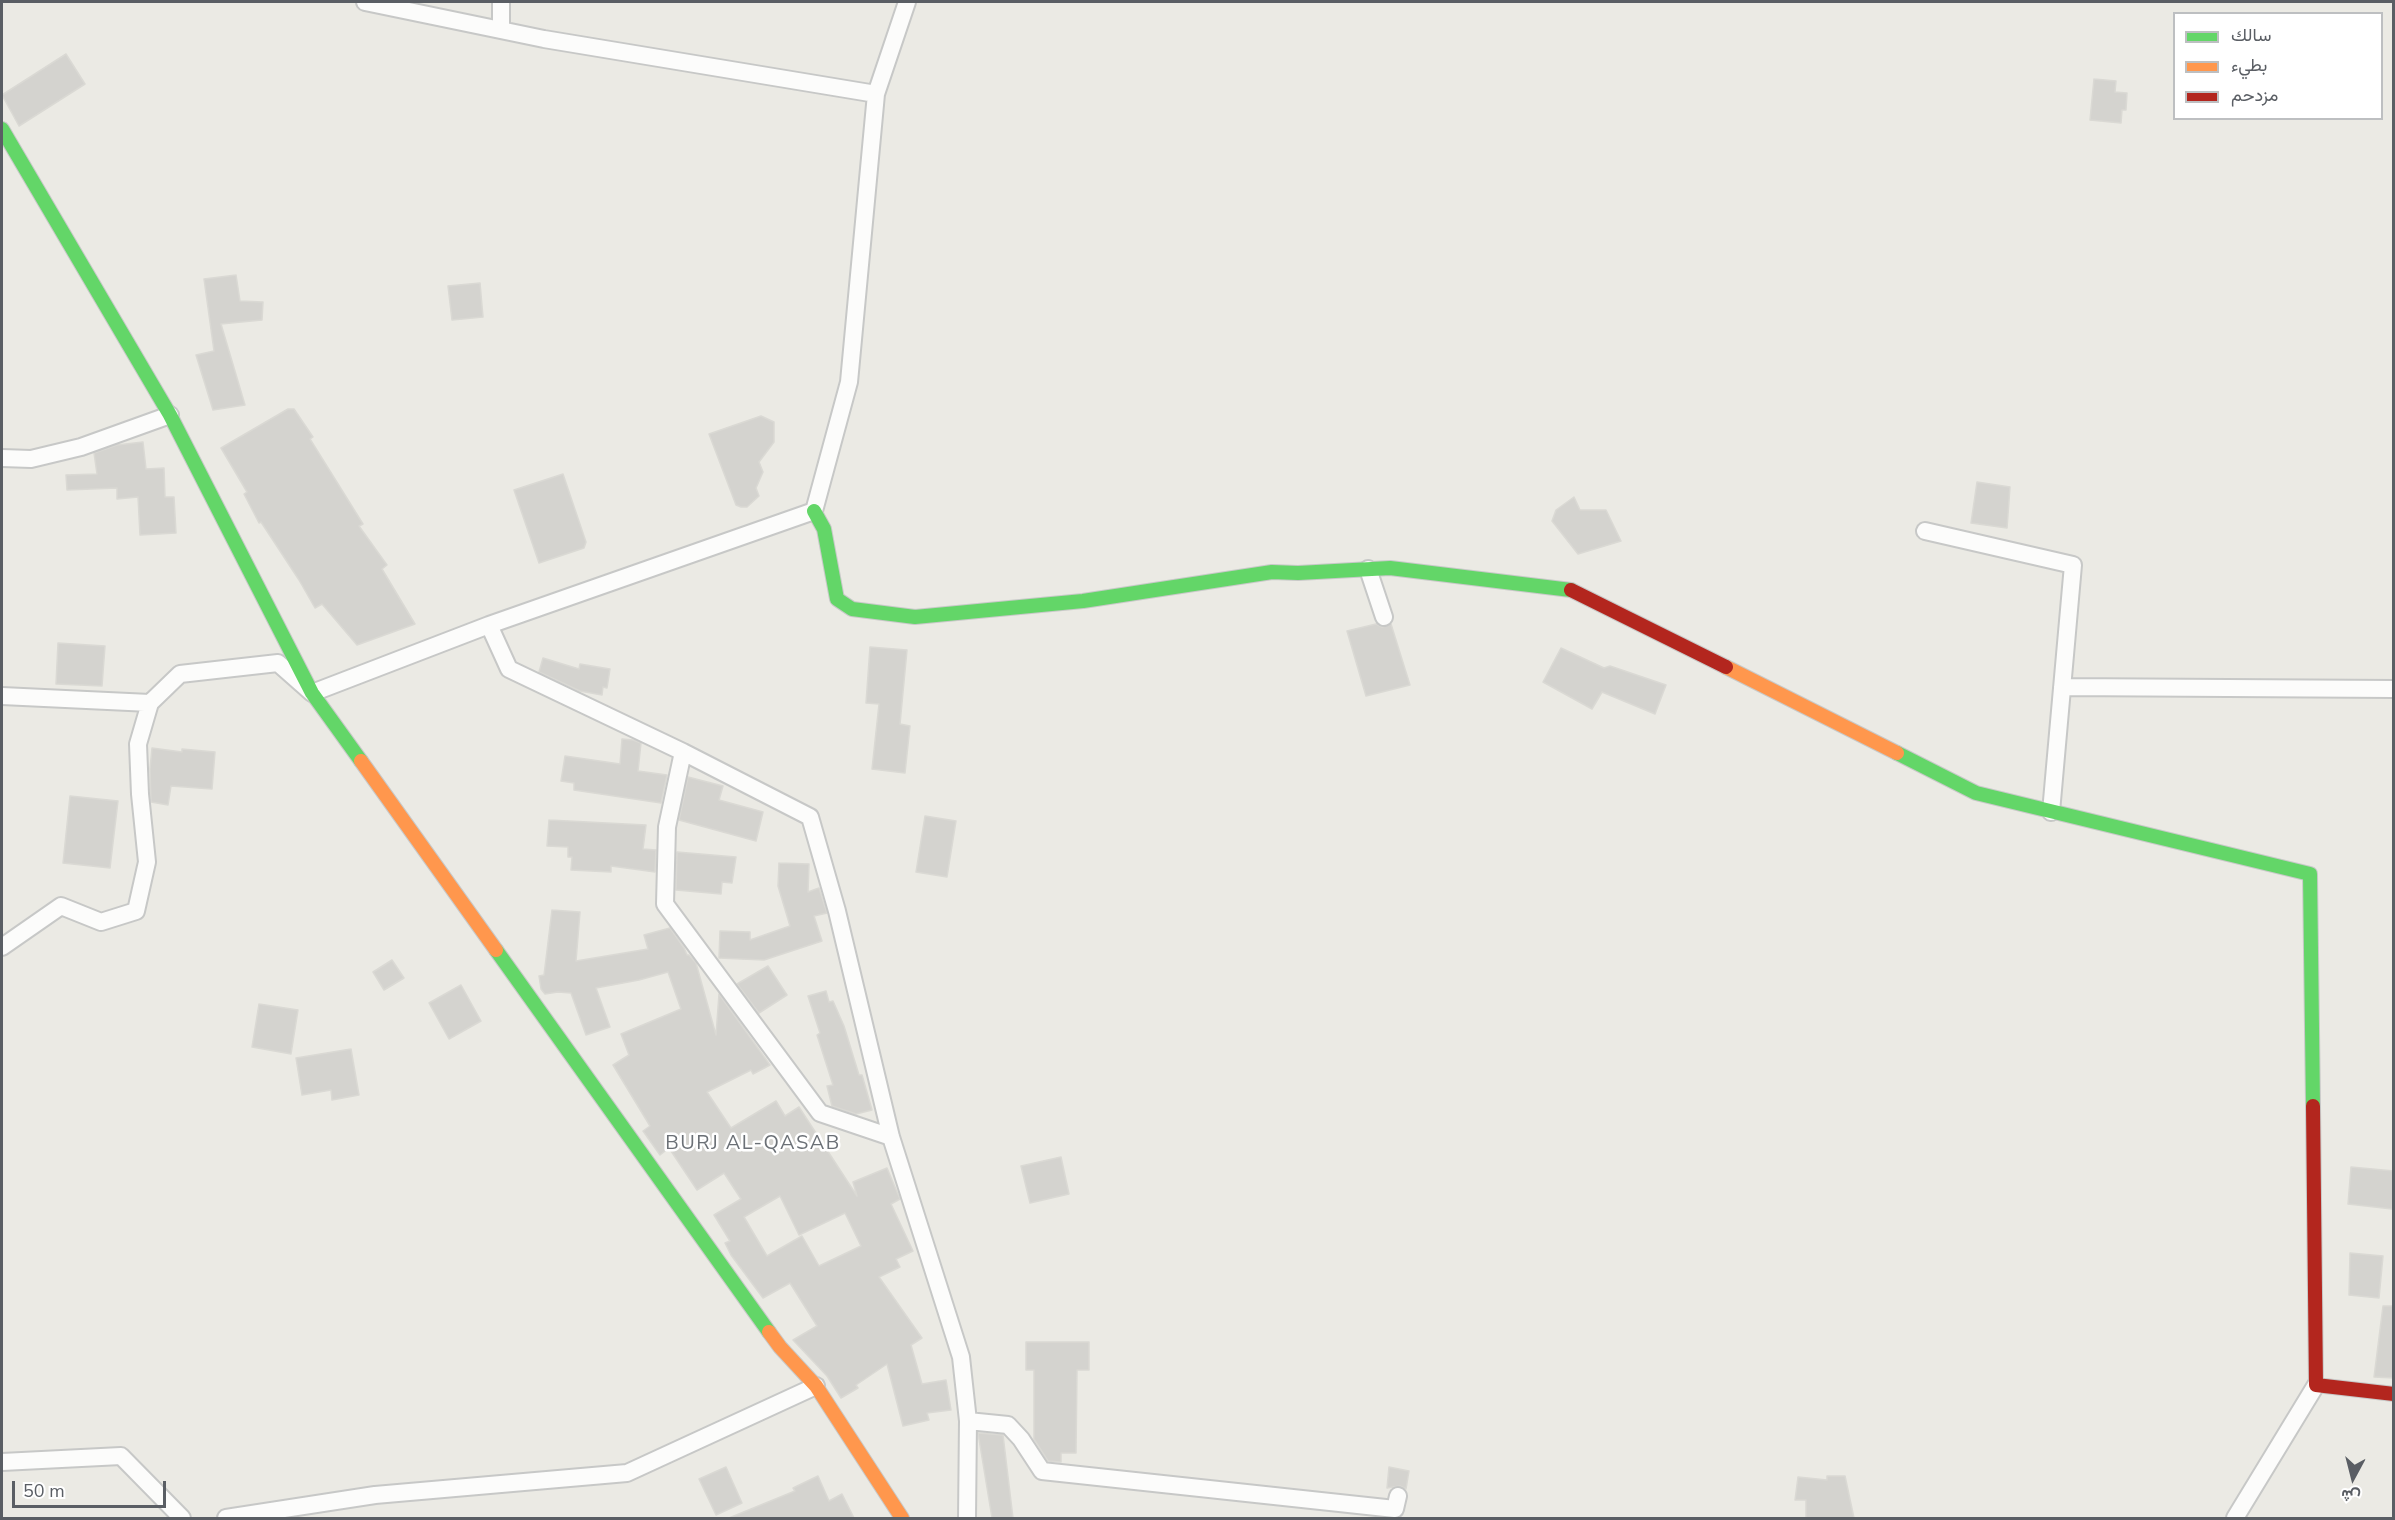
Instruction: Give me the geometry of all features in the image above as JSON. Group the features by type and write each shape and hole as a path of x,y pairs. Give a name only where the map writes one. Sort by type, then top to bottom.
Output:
{"street":[{"path":"365,2 543,39 876,94"},
{"path":"501,2 501,30"},
{"path":"906,2 876,94 849,382 814,511 824,529 837,599 852,609 915,617 1083,601 1272,572 1298,573 1390,568 1575,591 1976,793 2310,874 2316,1385 2235,1518"},
{"path":"2,129 170,415 312,693 780,1347 816,1386 902,1518"},
{"path":"2,458 31,459 81,447 170,415"},
{"path":"312,693 489,625 814,511"},
{"path":"1925,531 2073,565 2051,812"},
{"path":"1368,569 1384,617"},
{"path":"489,625 509,669 810,816 837,911 891,1137 961,1357 968,1421 967,1518"},
{"path":"2,947 61,906 101,922 136,911 147,862 140,794 138,744 150,703 180,674 278,663 312,693"},
{"path":"2062,687 2394,689"},
{"path":"2,696 150,703"},
{"path":"683,752 668,826 665,904 820,1113 891,1137"},
{"path":"2316,1385 2394,1394"},
{"path":"226,1518 375,1495 627,1473 816,1386"},
{"path":"968,1421 1008,1425 1021,1439 1042,1471 1395,1509 1398,1496"},
{"path":"2,1462 121,1456 182,1518"}],"building":[{"path":"66,54 85,84 19,126 2,95"},
{"path":"2094,79 2116,81 2115,92 2127,93 2126,110 2122,110 2121,123 2090,120"},
{"path":"236,275 240,301 263,302 262,320 221,324 245,405 213,410 196,355 214,351 204,279"},
{"path":"480,283 483,317 452,320 448,286"},
{"path":"288,409 294,409 313,437 310,439 363,524 359,526 387,565 382,569 415,624 357,645 322,604 315,608 261,522 259,523 244,494 247,492 221,448"},
{"path":"761,416 774,422 774,442 759,462 763,472 756,488 759,496 747,507 741,507 736,505 709,434"},
{"path":"143,442 146,469 164,468 165,497 174,497 176,533 140,535 138,497 117,499 117,488 67,490 66,475 97,474 94,453 117,445"},
{"path":"563,474 586,542 584,548 539,563 514,490"},
{"path":"1977,482 2010,487 2007,528 1971,523"},
{"path":"1574,497 1580,510 1606,510 1621,541 1578,554 1552,521 1556,510"},
{"path":"1376,624 1382,627 1391,624 1410,685 1366,696 1347,631"},
{"path":"58,643 105,646 102,686 56,684"},
{"path":"870,647 907,650 900,724 910,726 905,773 872,769 879,704 866,703"},
{"path":"1561,648 1604,668 1610,666 1666,685 1655,714 1602,692 1592,709 1543,682"},
{"path":"543,658 579,669 580,664 610,669 607,688 603,687 602,695 580,691 539,672"},
{"path":"622,739 641,743 638,771 667,775 661,803 574,790 574,783 561,781 565,756 620,764"},
{"path":"152,748 182,752 182,749 215,752 212,789 171,786 168,805 151,802"},
{"path":"688,777 723,786 719,800 763,812 756,841 679,820"},
{"path":"70,796 118,801 110,868 63,863"},
{"path":"925,816 956,821 947,877 916,872"},
{"path":"549,820 646,825 643,849 656,850 655,872 611,866 611,872 571,870 572,857 568,857 568,847 547,846"},
{"path":"677,852 736,857 732,883 722,882 721,894 676,890"},
{"path":"779,863 809,864 808,892 819,888 827,913 814,916 822,941 764,960 719,958 720,931 750,932 750,940 790,926 778,886"},
{"path":"552,910 580,912 576,961 648,949 644,935 670,928 687,955 696,963 716,1035 719,994 770,1065 753,1074 751,1070 707,1092 731,1128 776,1101 785,1116 799,1107 857,1196 853,1182 887,1168 900,1199 891,1204 913,1251 896,1259 900,1267 879,1277 922,1338 911,1345 922,1384 946,1380 951,1410 927,1413 929,1420 903,1426 887,1364 856,1385 858,1388 841,1398 827,1376 793,1340 817,1326 790,1283 763,1298 731,1255 725,1243 730,1241 714,1215 741,1199 724,1173 697,1190 669,1148 660,1155 643,1131 650,1126 613,1065 629,1055 621,1034 681,1009 668,972 596,988 610,1027 586,1035 571,993 545,994 541,989 539,976 544,975","holes":["780,1196 799,1235 845,1213 861,1246 819,1266 802,1236 767,1256 744,1217"]},
{"path":"392,960 404,978 384,990 373,972"},
{"path":"768,966 787,995 759,1013 737,984"},
{"path":"461,985 481,1021 449,1039 429,1003"},
{"path":"826,991 829,1002 833,1001 844,1026 872,1110 856,1114 832,1106 827,1086 833,1085 817,1035 820,1033 808,996"},
{"path":"259,1004 298,1010 291,1054 252,1047"},
{"path":"351,1049 359,1095 332,1100 331,1090 302,1095 296,1058"},
{"path":"1061,1157 1069,1194 1030,1203 1021,1166"},
{"path":"2351,1167 2394,1171 2392,1209 2348,1204"},
{"path":"2350,1253 2383,1256 2379,1298 2349,1295"},
{"path":"2383,1306 2394,1306 2394,1378 2374,1377"},
{"path":"1026,1342 1089,1342 1089,1370 1077,1370 1076,1453 1061,1453 1061,1462 1048,1461 1034,1439 1034,1370 1026,1370"},
{"path":"978,1433 1003,1435 1013,1518 992,1518"},
{"path":"726,1467 742,1503 716,1515 699,1479"},
{"path":"1389,1467 1409,1471 1406,1489 1400,1486 1387,1488"},
{"path":"818,1476 829,1501 842,1494 854,1518 729,1518 795,1491 793,1488"},
{"path":"1827,1476 1845,1476 1854,1518 1806,1518 1806,1500 1795,1500 1798,1477 1827,1480"}],"traffic: fast":[{"path":"2,129 170,415 312,693 361,761"},
{"path":"814,511 824,529 837,599 852,609 915,617 1083,601 1272,572 1298,573 1390,568 1571,590"},
{"path":"1897,753 1976,793 2310,874 2313,1106"},
{"path":"496,950 769,1332"}],"traffic: slow":[{"path":"1726,667 1897,753"},
{"path":"361,761 496,950"},
{"path":"769,1332 816,1386 902,1518"}],"traffic: jam":[{"path":"1571,590 1726,667"},
{"path":"2313,1106 2316,1385 2394,1394"}],"district":[{"name":"BURJ AL-QASAB","path":"753,1144"}]}
